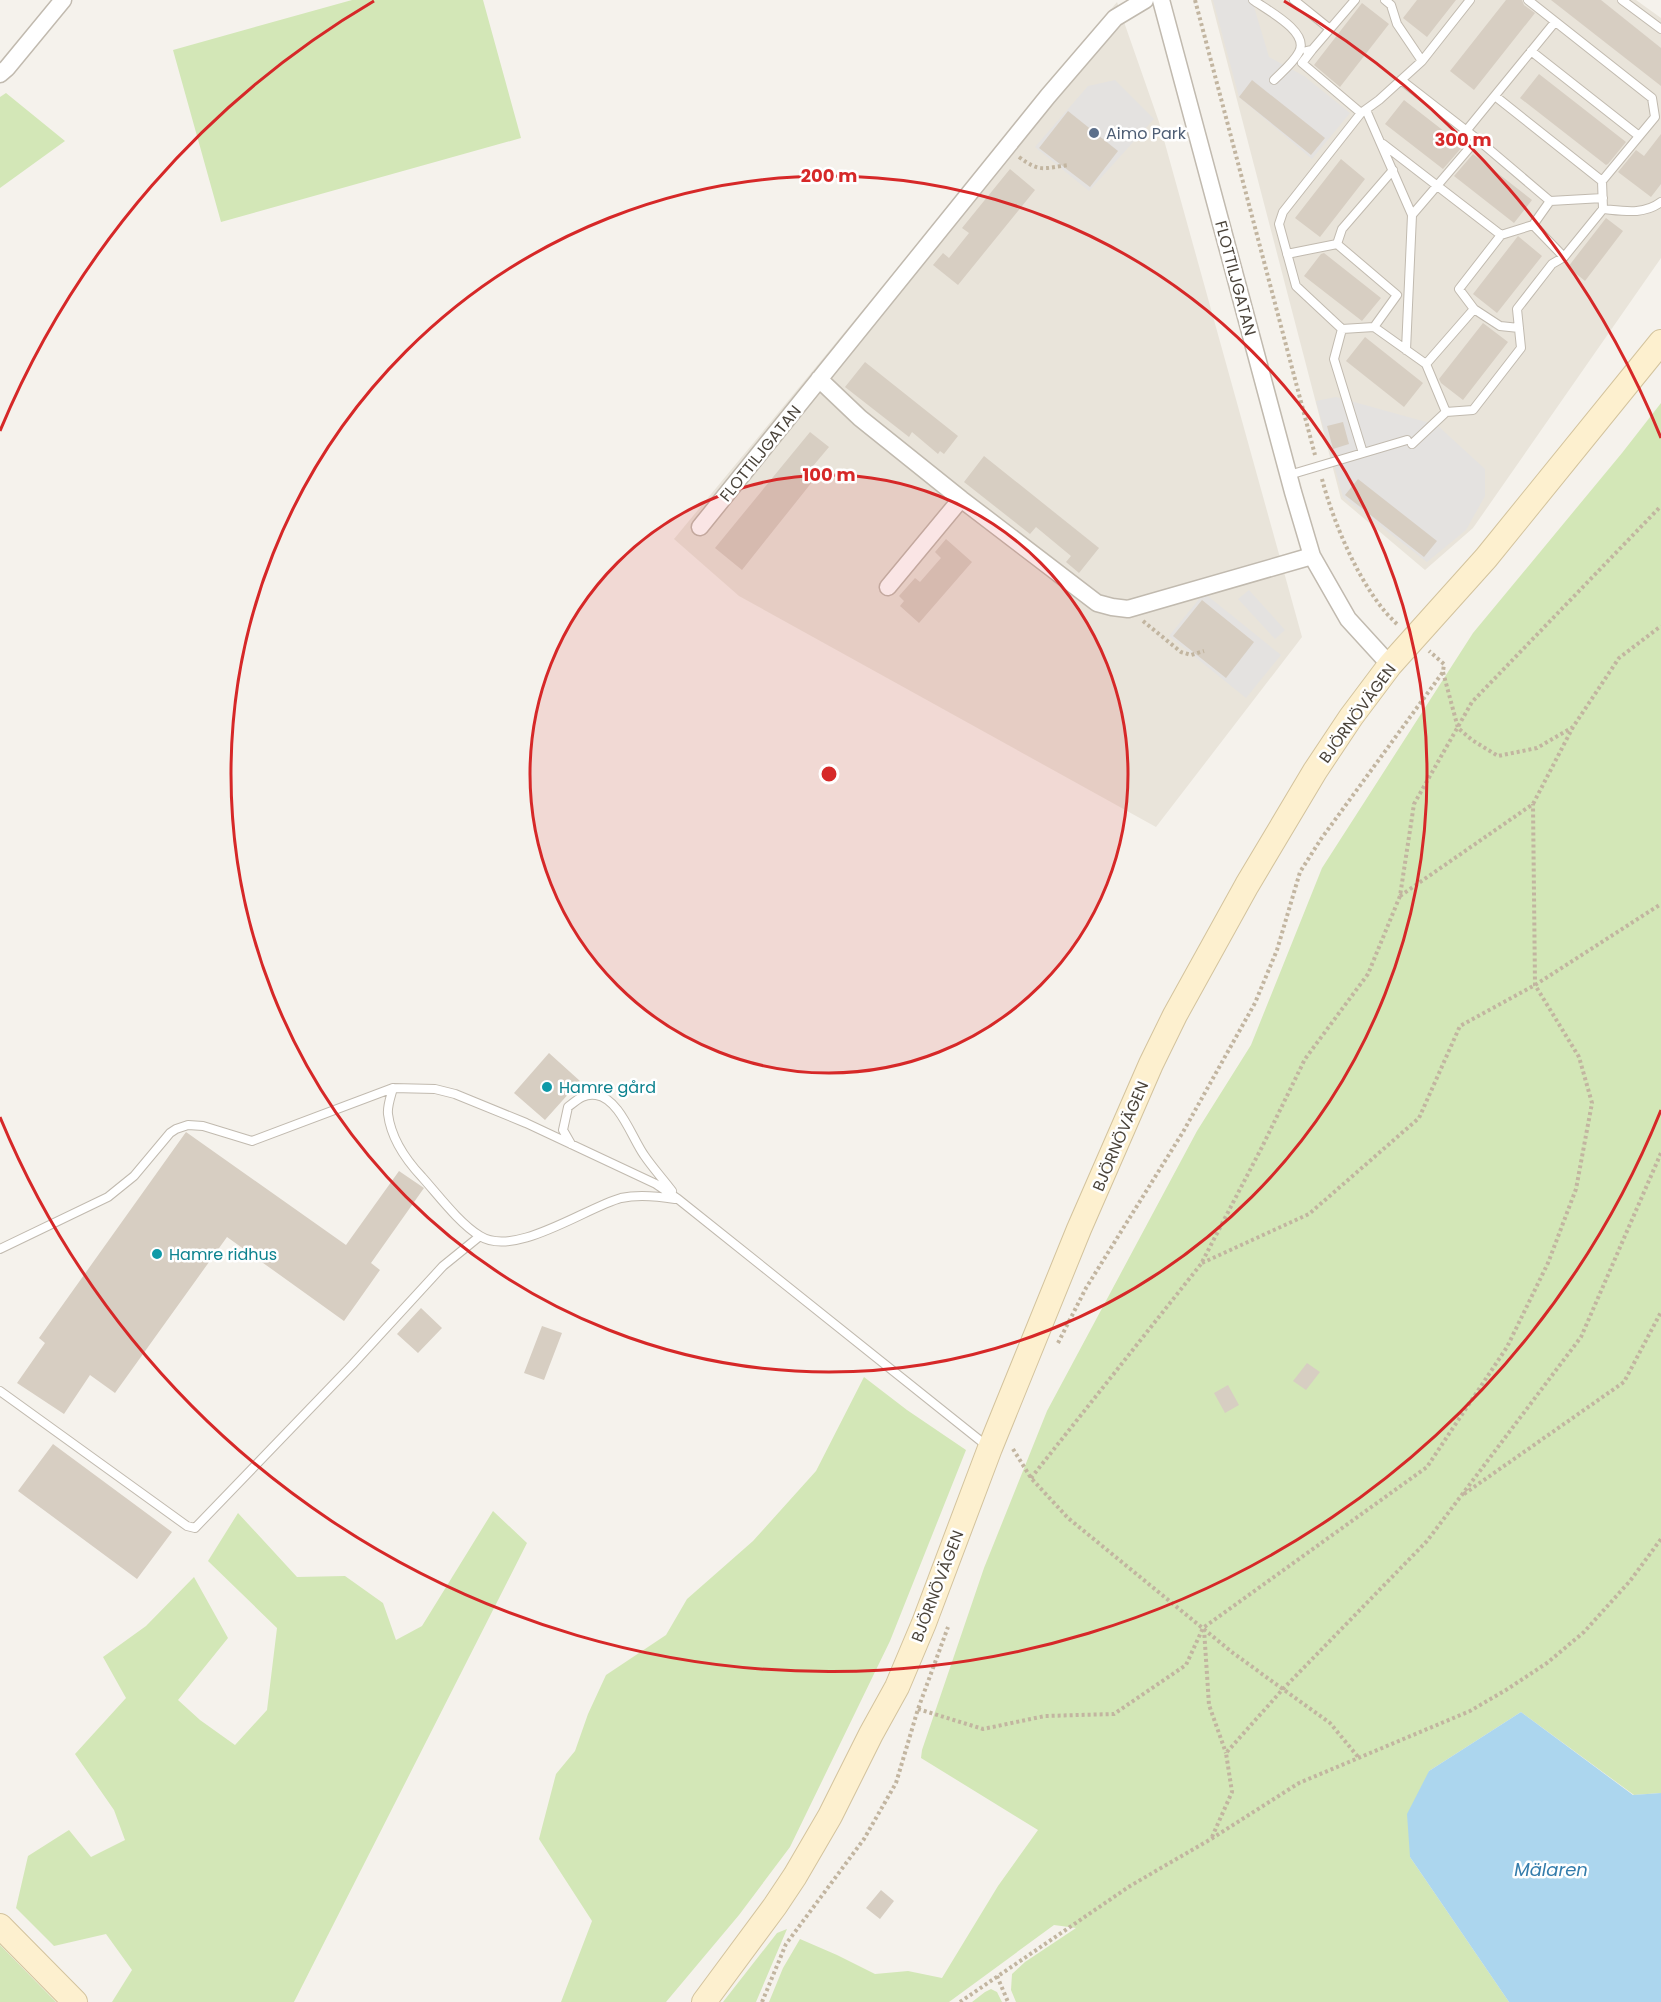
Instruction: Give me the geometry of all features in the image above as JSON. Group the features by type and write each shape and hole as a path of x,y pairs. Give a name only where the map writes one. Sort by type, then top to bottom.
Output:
{"main road":[{"name":"BJÖRNÖVÄGEN","path":"704,2002 795,1876 830,1816 897,1687 1001,1448 1079,1229 1151,1064 1175,1015 1247,885 1315,771 1351,717 1390,665 1486,558 1661,342"},
{"path":"0,1926 75,2002"}],"street":[{"path":"2,67 63,0"},
{"name":"FLOTTILJGATAN","path":"700,527 1007,147 1115,18 1145,0"},
{"name":"FLOTTILJGATAN","path":"1161,0 1312,556 1348,619 1390,665"},
{"path":"819,379 860,418 1097,603 1112,608 1128,609 1312,556"},
{"path":"888,587 961,499"}],"lane":[{"path":"1253,0 1297,32 1302,42 1299,52 1274,80"},
{"path":"1355,0 1302,63 1364,112 1381,142 1412,214 1406,350"},
{"path":"1446,412 1426,364 1374,327 1342,329 1296,286 1279,224 1283,212 1364,112 1422,61 1470,0"},
{"path":"1289,476 1362,453 1410,442 1446,412 1473,410 1521,348 1517,309 1552,264 1564,257 1603,209 1602,181 1655,117 1652,98 1528,0"},
{"path":"1622,0 1661,29"},
{"path":"1296,1 1330,29"},
{"path":"1390,2 1397,24 1422,61"},
{"path":"1466,131 1555,21"},
{"path":"1299,52 1312,50"},
{"path":"1531,51 1639,136"},
{"path":"1401,80 1550,201 1603,198"},
{"path":"1495,96 1602,181"},
{"path":"1412,214 1477,140"},
{"path":"1381,142 1501,235"},
{"path":"1337,244 1342,229 1393,170"},
{"path":"1519,328 1500,326 1474,309 1459,289 1501,235 1533,225 1550,201"},
{"path":"1603,209 1632,212 1651,210 1661,202"},
{"path":"1533,225 1564,257"},
{"path":"1287,254 1337,244"},
{"path":"1337,244 1397,295 1409,296"},
{"path":"1374,327 1397,295"},
{"path":"1426,364 1474,309"},
{"path":"1342,329 1334,359 1362,453"},
{"path":"393,1088 387,1112 401,1151 439,1196 480,1236 505,1241 528,1237 621,1198 651,1195 678,1199"},
{"path":"0,1249 108,1197 134,1176 170,1133 176,1129 188,1125 202,1126 252,1141 393,1088 435,1089 456,1094 572,1144 656,1184 1001,1448"},
{"path":"572,1144 563,1130 568,1107 585,1095 598,1095 606,1099 620,1114 642,1154 678,1199"},
{"path":"0,1391 187,1526 195,1528 352,1365 443,1266 480,1236"}],"path":[{"path":"1007,147 1034,168 1044,169 1069,165"},
{"path":"1030,1478 1201,1264 1263,1147 1305,1059 1368,974 1400,896 1414,804 1472,702 1661,506"},
{"path":"1128,609 1181,652 1191,655 1204,651"},
{"path":"1400,896 1533,804 1573,727 1619,658 1661,626"},
{"path":"1443,672 1458,728 1472,740 1498,756 1537,748 1573,727"},
{"path":"918,1709 983,1729 1045,1716 1114,1714 1186,1665 1203,1628 1427,1467 1507,1347 1548,1263 1576,1189 1592,1103 1579,1057 1535,986 1533,804"},
{"path":"1201,1264 1309,1214 1419,1118 1460,1026 1535,986 1661,904"},
{"path":"1226,1753 1282,1689 1427,1541 1581,1337 1661,1153"},
{"path":"1460,1497 1624,1382 1661,1312"},
{"path":"1001,1448 1068,1518 1203,1628 1330,1723 1359,1758"},
{"path":"960,2002 1130,1886 1211,1839 1299,1783 1470,1711 1547,1663 1596,1620 1630,1581 1661,1539"},
{"path":"1203,1628 1209,1705 1226,1753 1232,1792 1211,1839"},
{"path":"997,1976 1008,2002"}],"shaded area":[{"path":"1211,0 1636,0 1661,18 1661,258 1473,528 1425,570 1341,499"},
{"path":"1213,0 1252,0 1269,57 1304,76 1350,113 1312,159 1239,97"},
{"path":"1117,2 1159,122 1302,637 1156,827 739,596 674,539"},
{"name":"Aimo Park","path":"1115,80 1154,119 1089,191 1035,147 1088,86"},
{"path":"1336,397 1437,425 1485,469 1485,496 1466,530 1427,562 1343,497 1316,401"},
{"path":"1249,590 1285,630 1275,639 1238,599"},
{"path":"1204,593 1281,655 1246,698 1169,636"}],"green space":[{"path":"352,0 483,0 521,138 221,222 173,50"},
{"path":"6,93 65,141 0,188 0,97"},
{"path":"1661,403 1661,1793 1634,1795 1521,1712 1429,1771 1410,1857 1509,2002 1016,2002 1011,1990 1012,1974 1025,1962 1076,1928 1054,1925 949,2002 769,2002 783,1968 800,1939 875,1974 908,1971 942,1978 998,1886 1038,1830 921,1758 984,1568 1047,1411 1197,1131 1251,1045 1322,868 1473,633"},
{"path":"864,1377 907,1410 966,1450 890,1641 790,1847 739,1915 666,2002 561,2002 592,1921 539,1839 556,1774 575,1751 588,1714 606,1675 666,1635 687,1599 753,1541 816,1471"},
{"path":"493,1511 527,1543 294,2002 112,2002 132,1970 106,1934 54,1946 16,1908 28,1856 69,1830 91,1857 125,1840 114,1810 75,1754 126,1698 103,1657 146,1626 194,1577 228,1638 178,1700 200,1720 235,1745 267,1710 277,1628 208,1561 238,1513 297,1577 345,1576 383,1603 396,1640 422,1626"},
{"path":"787,1929 756,2002 723,2002 777,1933"},
{"path":"0,1945 56,2002 0,2002"},
{"path":"991,1989 997,1992 1002,2002 972,2002 985,1992"}],"water":[{"name":"Mälaren","path":"1521,1712 1633,1795 1661,1793 1661,2002 1509,2002 1410,1857 1407,1814 1429,1771"}],"building":[{"path":"1417,0 1456,0 1427,37 1403,18"},
{"path":"1506,0 1522,0 1524,5 1535,13 1474,90 1450,71"},
{"path":"1551,0 1601,0 1661,48 1661,86"},
{"path":"1362,3 1389,24 1340,87 1314,65"},
{"path":"1539,74 1626,142 1608,164 1606,165 1520,98"},
{"path":"1252,80 1325,138 1311,155 1239,97"},
{"path":"1404,100 1463,146 1443,169 1385,124"},
{"path":"1068,111 1118,151 1090,187 1039,148"},
{"path":"1661,134 1661,184 1651,197 1618,172 1636,150 1644,156"},
{"path":"1473,154 1532,200 1514,223 1454,176"},
{"path":"1341,159 1365,179 1320,237 1295,218"},
{"path":"1010,169 1035,190 958,285 933,265 943,253 949,258 969,233 962,228"},
{"path":"1606,218 1623,231 1585,281 1568,267"},
{"path":"1518,236 1542,256 1497,313 1473,294"},
{"path":"1324,253 1381,298 1362,321 1304,276"},
{"path":"1483,323 1508,342 1463,400 1439,379"},
{"path":"1365,337 1423,383 1404,407 1346,361"},
{"path":"865,362 958,436 944,454 940,451 938,454 912,432 909,437 845,387"},
{"path":"1343,422 1349,444 1333,449 1327,426"},
{"path":"810,432 829,447 813,466 820,472 742,570 715,548"},
{"path":"984,456 1099,548 1079,573 1066,562 1071,556 1036,527 1030,534 964,482"},
{"path":"1358,479 1437,541 1424,557 1345,495"},
{"path":"946,539 972,562 919,623 900,606 904,601 899,596 915,578 920,582 941,558 935,552"},
{"path":"1202,600 1254,642 1226,678 1173,636"},
{"name":"Hamre gård","path":"549,1053 580,1081 545,1120 514,1093"},
{"name":"Hamre ridhus","path":"186,1132 346,1245 399,1171 424,1188 371,1263 380,1270 344,1321 227,1237 115,1393 90,1375 64,1414 17,1383 45,1343 39,1338"},
{"path":"421,1308 442,1328 418,1353 397,1334"},
{"path":"542,1326 562,1333 544,1380 524,1373"},
{"path":"1307,1363 1320,1372 1306,1390 1293,1381"},
{"path":"1228,1385 1239,1405 1225,1413 1214,1393"},
{"path":"53,1444 172,1532 137,1579 18,1491"},
{"path":"881,1890 894,1901 880,1919 866,1908"}],"place":[{"name":"Aimo Park","path":"1094,133"},
{"name":"Hamre gård","path":"547,1087"},
{"name":"Hamre ridhus","path":"157,1254"}]}
